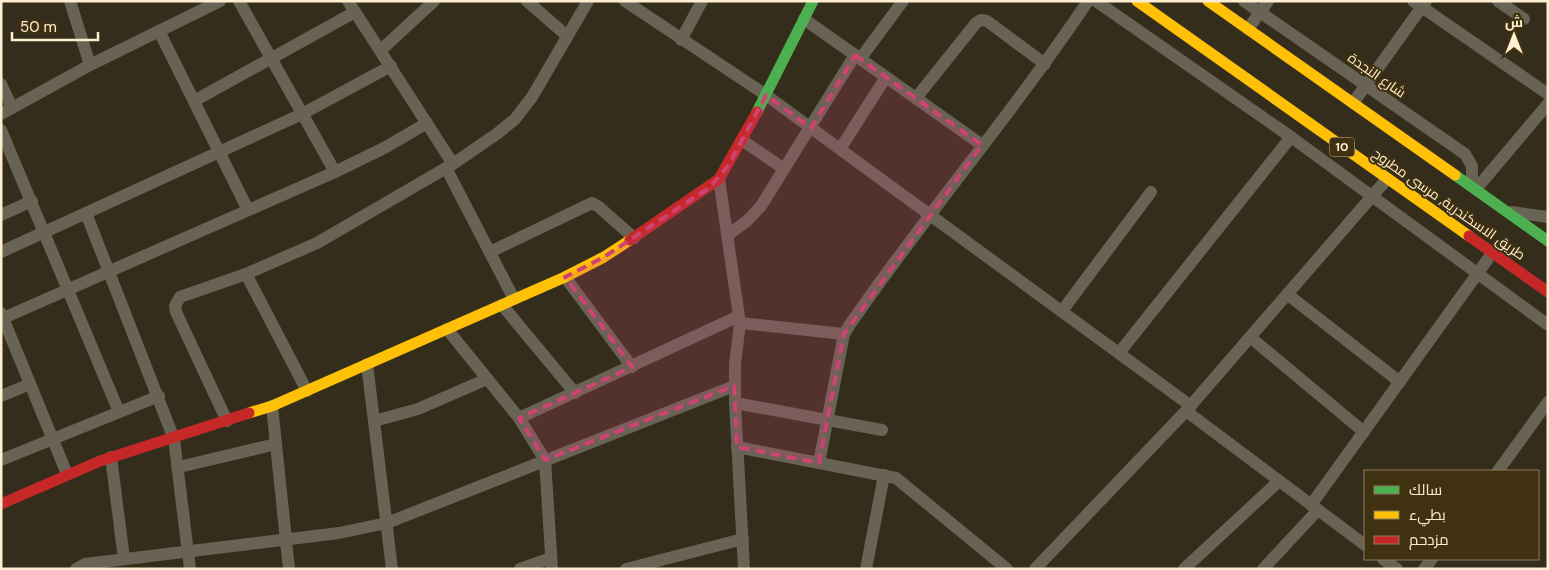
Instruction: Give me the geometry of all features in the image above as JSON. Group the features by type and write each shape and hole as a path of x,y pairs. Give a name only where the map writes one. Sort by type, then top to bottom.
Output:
{"street":[{"path":"70,1 90,65"},
{"path":"1,84 7,111 90,65 220,1"},
{"path":"239,1 335,172"},
{"path":"527,1 568,36"},
{"path":"228,421 175,306 180,296 246,274 317,243 450,166 503,130 532,98 588,1"},
{"path":"625,1 766,95 1062,311 1119,353 1280,481 1364,544"},
{"path":"681,40 702,1"},
{"path":"1,504 67,474 111,457 174,439 272,406 565,277 604,257 710,187 719,179 766,95 813,1"},
{"path":"728,235 754,214 858,57 902,1"},
{"path":"819,463 844,334 982,145 1045,64 1088,1"},
{"path":"1096,1 1291,137 1548,325"},
{"name":"طريق الاسكندرية, مرسى مطروح","path":"1137,1 1548,292"},
{"name":"طريق الاسكندرية, مرسى مطروح","path":"1208,1 1510,212 1548,241"},
{"name":"شارع النجدة","path":"1244,1 1465,154 1472,166 1474,187"},
{"path":"1248,29 1268,1"},
{"path":"1498,1 1524,19"},
{"path":"381,50 428,3"},
{"path":"1354,103 1421,3 1548,94"},
{"path":"194,100 271,58 352,7 392,66 427,123 450,166 490,252 508,302 575,393"},
{"path":"804,19 982,145"},
{"path":"916,98 976,22 981,20 987,21 1045,64"},
{"path":"158,31 248,210"},
{"path":"1,252 302,114 392,66"},
{"path":"840,149 886,77"},
{"path":"1474,187 1548,104"},
{"path":"67,474 2,317 335,172 386,147 427,123"},
{"path":"1,130 119,412"},
{"path":"1119,353 1291,137"},
{"path":"742,140 784,169"},
{"path":"1035,569 1188,408 1387,178"},
{"path":"719,179 739,320 734,386 744,569"},
{"path":"1062,311 1151,192"},
{"path":"1,215 32,201"},
{"path":"490,252 592,203 599,206 634,238"},
{"path":"1510,212 1548,217"},
{"path":"86,213 159,396 174,439 190,569"},
{"path":"1262,569 1315,507 1364,432 1493,252"},
{"path":"246,274 307,391"},
{"path":"565,277 632,367"},
{"path":"1287,294 1400,382"},
{"path":"519,418 739,320 844,334"},
{"path":"447,329 519,418 545,460 552,563 520,569"},
{"path":"1250,337 1364,432"},
{"path":"367,364 392,569"},
{"path":"374,421 418,409 487,378"},
{"path":"1,396 30,384"},
{"path":"76,569 85,564 109,565 124,559 339,533 387,523 734,386"},
{"path":"1,460 159,396"},
{"path":"1499,470 1548,402"},
{"path":"735,403 882,430"},
{"path":"272,406 289,569"},
{"path":"178,467 276,444"},
{"path":"737,447 884,475 903,483 1007,569"},
{"path":"111,457 124,559"},
{"path":"866,569 884,475"},
{"path":"1184,569 1280,481"},
{"path":"626,569 743,540"},
{"path":"1384,560 1397,569"}],"highlighted area":[{"path":"855,55 982,145 844,334 819,463 737,447 734,386 545,460 519,418 632,367 565,277 604,257 710,187 728,166 766,95 811,128"}],"traffic: fast":[{"path":"757,112 813,1"},
{"path":"1455,175 1548,241"}],"traffic: slow":[{"path":"1137,1 1469,236"},
{"path":"1208,1 1455,175"},
{"path":"249,413 272,406 565,277 604,257 630,240"}],"traffic: jam":[{"path":"630,240 719,179 757,112"},
{"path":"1469,236 1548,292"},
{"path":"1,504 100,461 249,413"}]}
